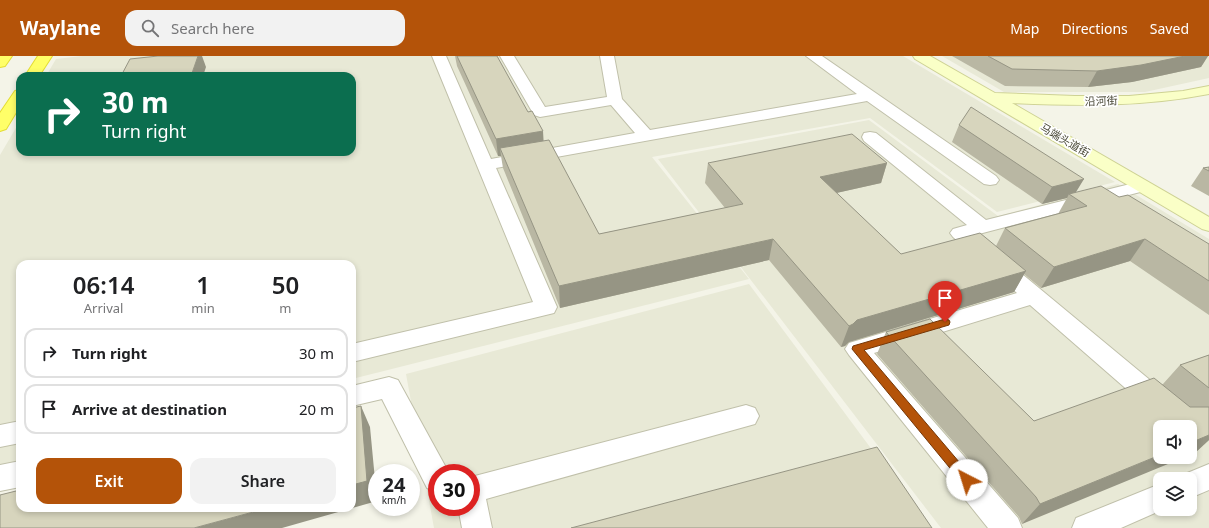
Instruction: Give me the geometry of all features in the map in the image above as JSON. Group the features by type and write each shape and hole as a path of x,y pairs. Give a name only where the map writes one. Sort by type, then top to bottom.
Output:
{"highway":[{"path":"0,63 5,56"},
{"path":"34,72 44,56"},
{"path":"0,126 16,100"}],"street":[{"path":"356,352 546,307 439,56"},
{"path":"507,56 540,112 615,100"},
{"path":"607,56 615,100 646,136"},
{"path":"813,56 990,180"},
{"name":"马端头道街","path":"920,56 1209,225"},
{"name":"沿河街","path":"993,98 1091,102 1181,96 1209,90"},
{"path":"485,164 870,96"},
{"path":"870,137 982,227"},
{"path":"1142,186 960,232 1180,420"},
{"path":"1007,528 857,349 1034,296"},
{"path":"356,395 389,387 429,464"},
{"path":"480,488 746,416"},
{"path":"0,436 16,433"},
{"path":"0,478 16,475"},
{"path":"1197,482 1209,477"},
{"path":"1087,528 1153,500"},
{"path":"475,516 477,528"}],"shaded area":[{"path":"82,56 903,56 1115,182 997,212 870,118 652,157 749,279 356,378 356,260 16,260 16,463 0,467 0,155 16,128 16,156 356,156 356,72 48,72 56,59"},
{"path":"942,56 1209,56 1209,78 1145,92 1004,92"},
{"path":"869,120 998,216 1118,184 1209,239 1209,528 941,528 658,159"},
{"path":"749,284 930,528 434,528 432,516 480,516 480,464 428,464 428,495 406,374"}],"building":[{"path":"158,56 198,56 192,72 123,72 130,59"},
{"path":"457,56 497,56 528,112 532,111 543,131 496,139"},
{"path":"988,56 1185,56 1141,65 1097,71 1012,69"},
{"path":"971,107 1084,179 1052,187 959,125"},
{"path":"852,134 887,163 820,177 901,254 980,233 1026,271 857,320 849,326 773,239 559,286 500,148 549,140 599,234 743,204 708,163"},
{"path":"1209,167 1209,171 1203,168"},
{"path":"1101,186 1119,197 1128,195 1209,244 1209,281 1145,239 1054,267 1005,228 1087,206 1069,194"},
{"path":"930,319 1034,421 1154,378 1190,407 1209,407 1209,435 1197,440 1197,420 1153,420 1153,458 1040,504 1036,497 886,332"},
{"path":"1209,355 1209,388 1180,365"},
{"path":"361,406 367,481 356,484 356,407"},
{"path":"877,447 932,528 571,528"},
{"path":"16,491 16,512 253,512 194,528 0,528 0,495"}],"route":[{"path":"945,322 857,349 967,480"}]}
